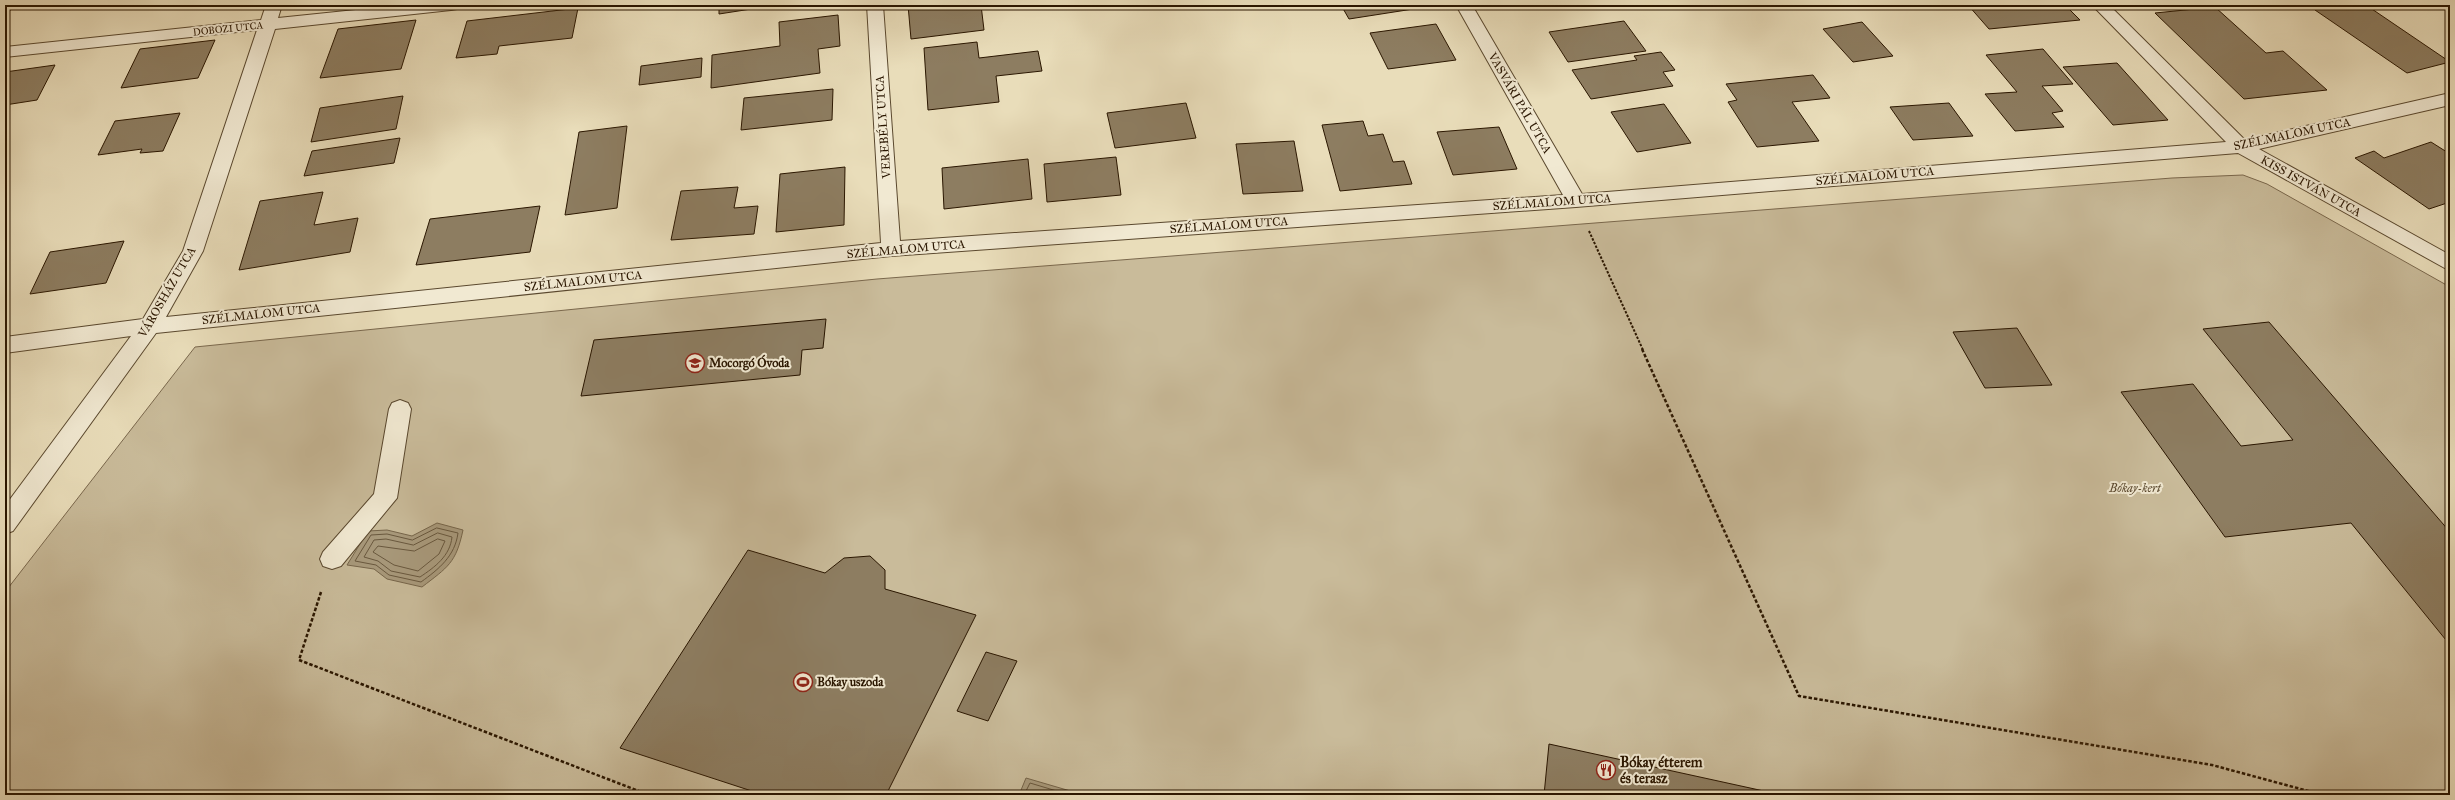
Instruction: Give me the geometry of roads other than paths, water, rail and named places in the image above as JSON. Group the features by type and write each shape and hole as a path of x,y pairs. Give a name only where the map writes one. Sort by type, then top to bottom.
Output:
{"street":[{"name":"VÁROSHÁZ UTCA","path":"5,524 150,326 193,251 274,5"},
{"name":"DOBOZI UTCA","path":"5,52 451,5"},
{"name":"VEREBÉLY UTCA","path":"874,5 891,249"},
{"name":"VASVÁRI PÁL UTCA","path":"1464,5 1576,201"},
{"name":"KISS ISTVÁN UTCA","path":"2100,5 2241,147 2450,264"},
{"name":"SZÉLMALOM UTCA","path":"5,345 150,326 891,249 1576,201 2241,147 2450,99"},
{"path":"332,559 385,498 400,409"}],"water":[{"path":"437,523 463,530 457,550 450,563 445,569 422,587 387,579 374,569 347,565 368,531 387,530 412,536"},
{"path":"1026,778 1084,795 1019,795"}],"place":[{"name":"Mocorgó Óvoda","path":"695,363"},
{"name":"Bókay uszoda","path":"803,682"},
{"name":"Bókay étterem és terasz","path":"1606,770"}],"park label":[{"name":"Bókay-kert","path":"2135,488"}]}
